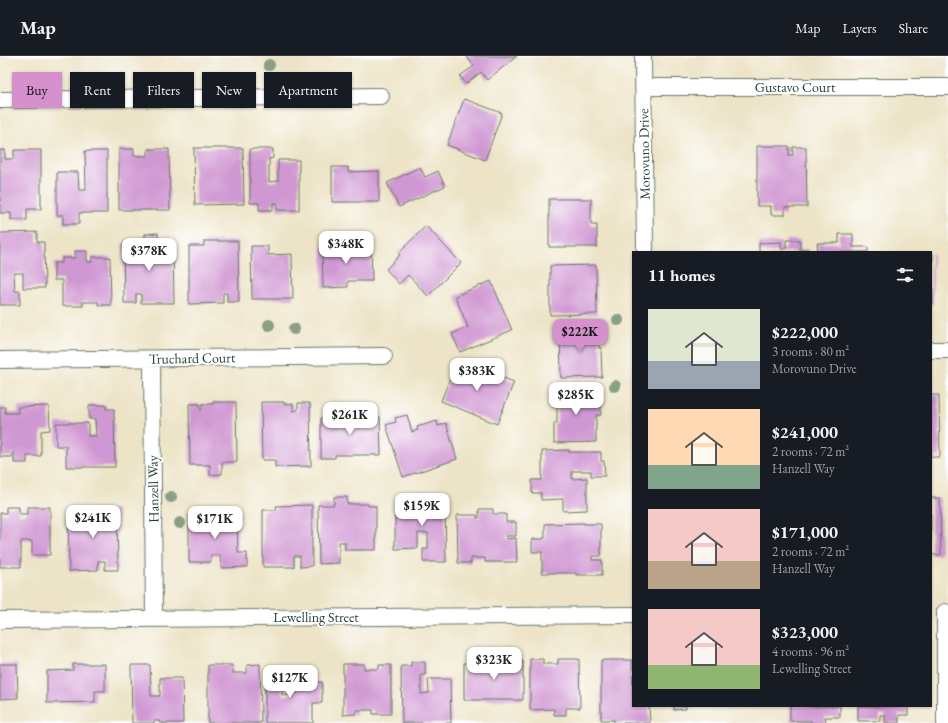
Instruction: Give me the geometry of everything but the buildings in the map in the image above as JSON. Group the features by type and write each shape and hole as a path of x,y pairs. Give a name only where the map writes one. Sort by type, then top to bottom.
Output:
{"street":[{"name":"Morovuno Drive","path":"642,56 644,251"},
{"name":"Gustavo Court","path":"643,87 948,87"},
{"path":"0,100 381,96"},
{"path":"932,350 948,350"},
{"name":"Truchard Court","path":"0,360 384,356"},
{"name":"Hanzell Way","path":"152,359 154,618"},
{"path":"941,612 945,723"},
{"name":"Lewelling Street","path":"0,620 632,615"}]}
